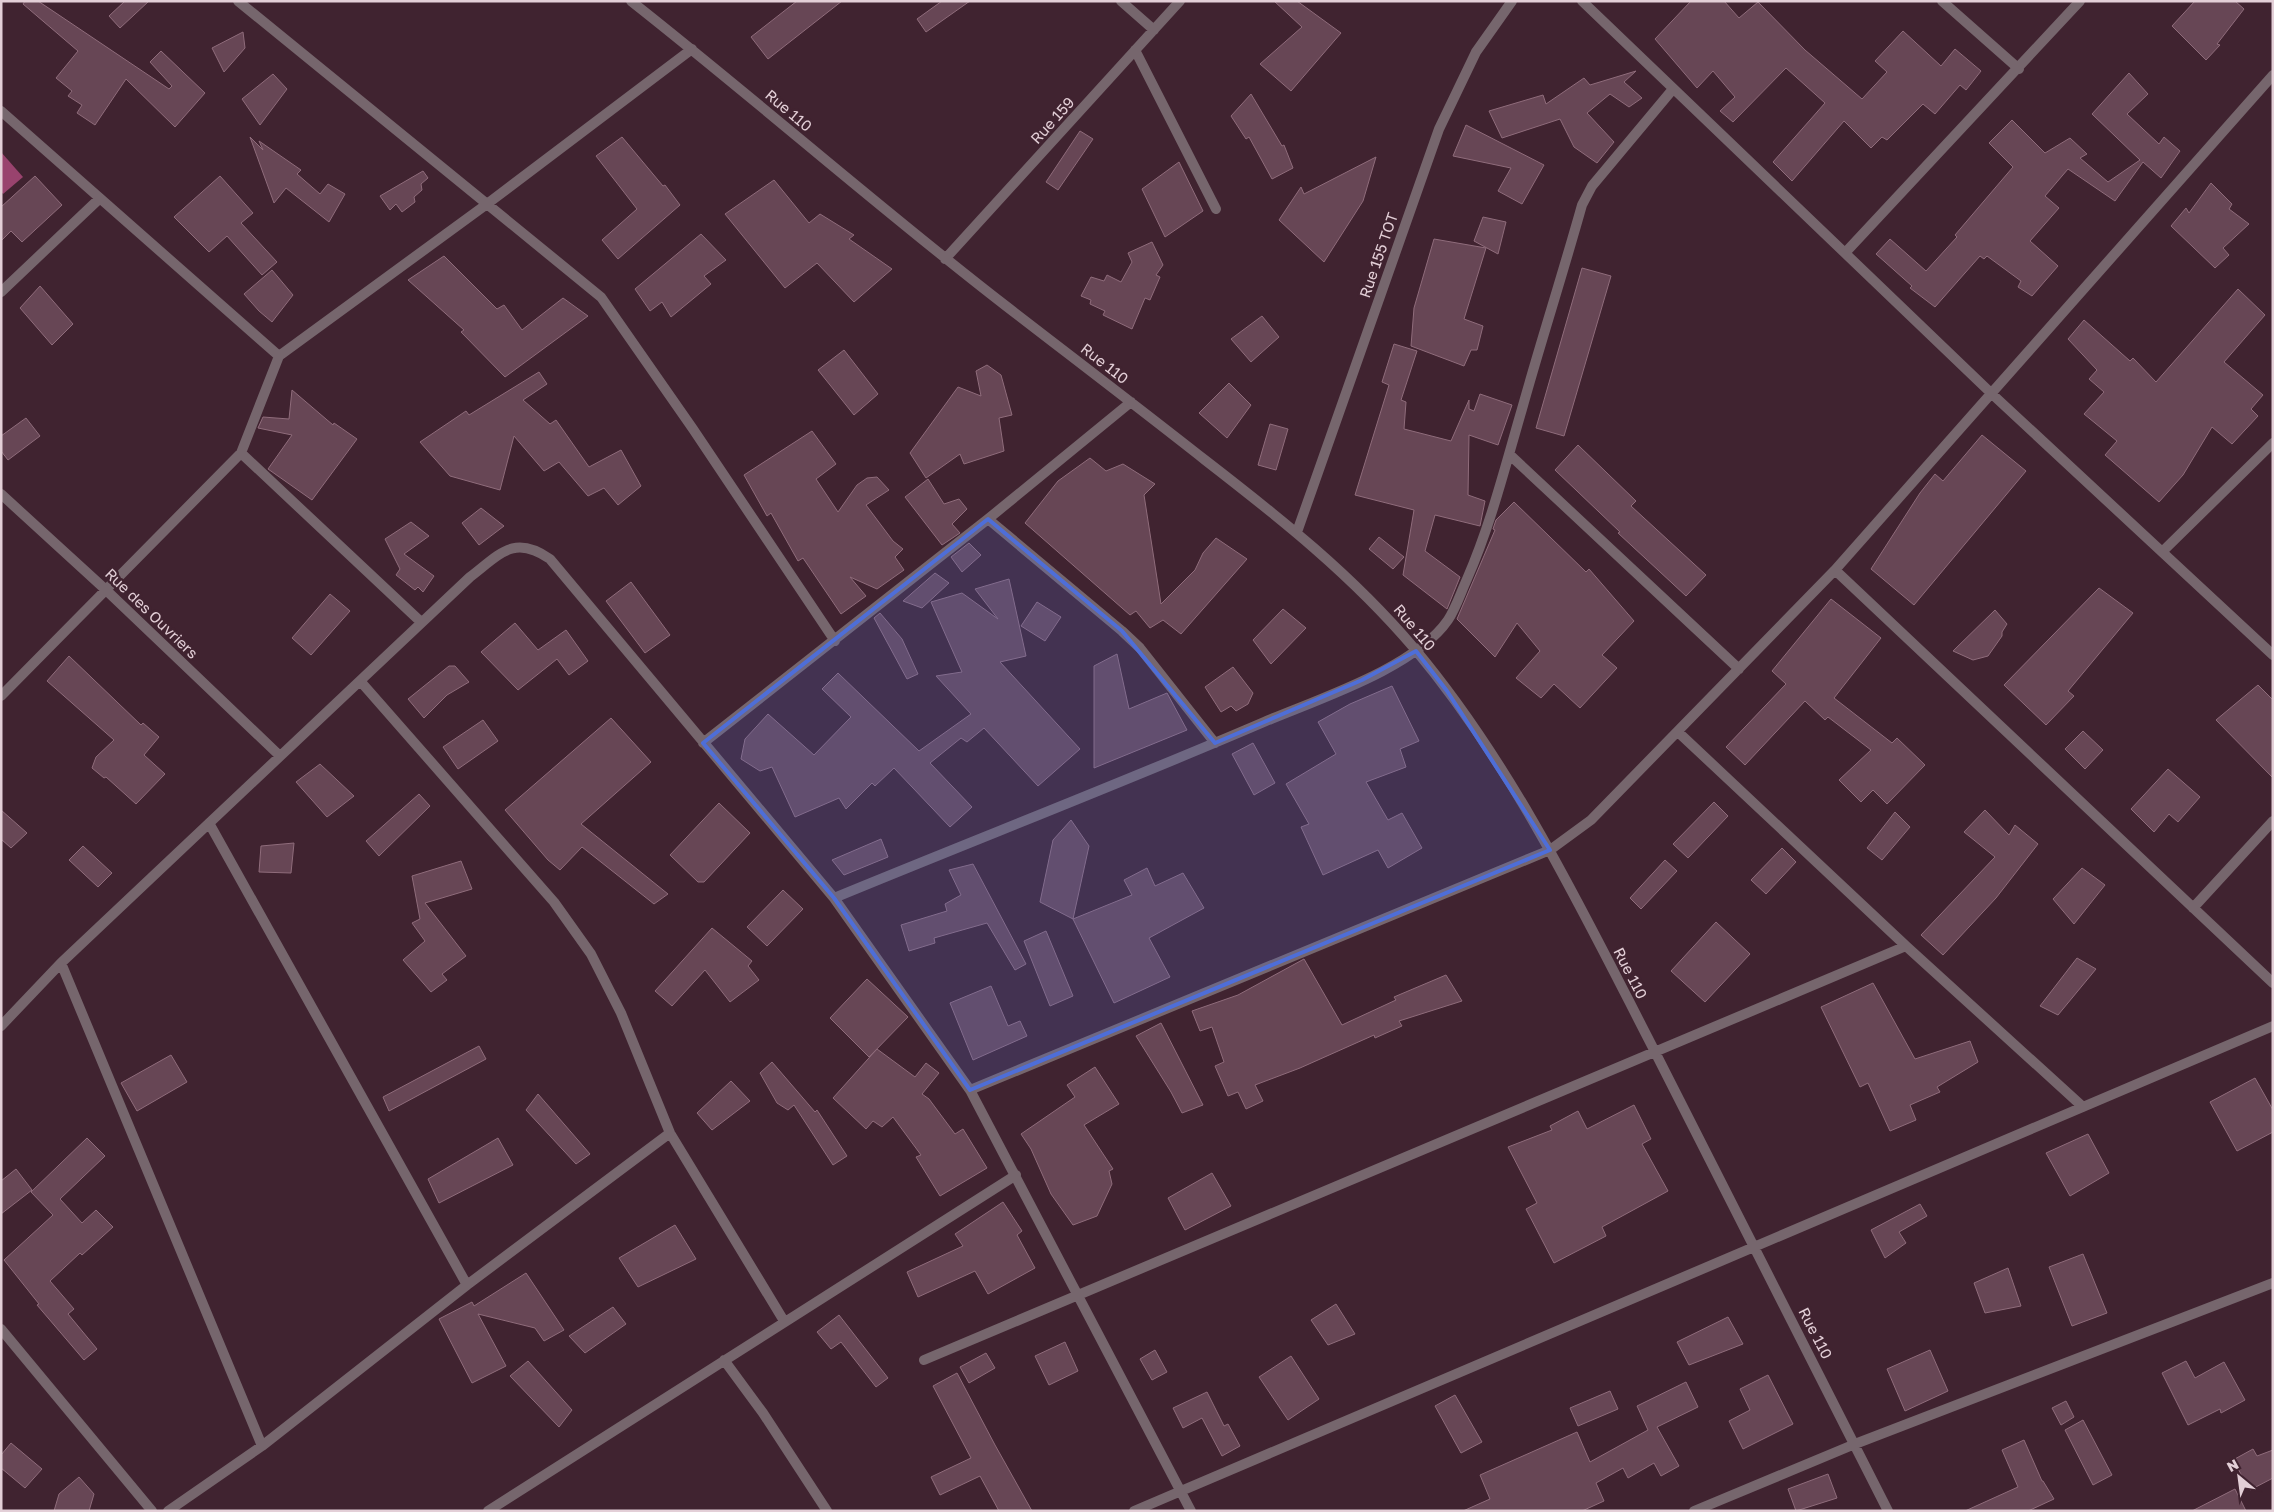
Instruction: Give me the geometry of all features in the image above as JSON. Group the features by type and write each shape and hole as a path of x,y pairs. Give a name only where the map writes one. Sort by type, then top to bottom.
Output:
{"street":[{"path":"238,1 586,284 612,310 835,641"},
{"name":"Rue 110","path":"631,1 692,49 945,259 1298,532 1373,602 1416,651 1447,691 1491,755 1550,850 1756,1246 1888,1511"},
{"path":"1121,1 1154,30"},
{"name":"Rue 159","path":"945,259 1180,1"},
{"name":"Rue 155 TOT","path":"1298,532 1439,130 1476,52 1512,1"},
{"path":"1582,1 1992,394 2273,654"},
{"path":"1942,1 2018,69"},
{"path":"1844,253 2080,1"},
{"path":"1,696 241,453 279,356 487,204 692,49"},
{"path":"1135,50 1216,209"},
{"path":"970,1090 1550,850 1591,820 1835,570 2273,75"},
{"path":"834,898 1215,743 1362,680 1390,667 1416,651 1441,629 1450,618 1482,545 1510,456 1582,205 1598,179 1673,88"},
{"path":"1,111 279,356"},
{"path":"1,292 99,199"},
{"path":"703,743 835,641 1131,402"},
{"path":"2162,552 2273,443"},
{"path":"241,453 422,622"},
{"path":"1510,456 1740,669"},
{"name":"Rue des Ouvriers","path":"1,494 106,590 280,756"},
{"path":"988,519 1140,648 1215,743"},
{"path":"1,1026 61,963 361,682 470,577 502,553 521,546 535,548 550,559 834,898 970,1090 1191,1511"},
{"path":"1835,570 2273,983"},
{"path":"361,682 548,895 591,954 621,1013 670,1133 784,1320"},
{"path":"1678,732 1906,946 2083,1107"},
{"path":"2193,908 2273,821"},
{"path":"209,823 468,1285"},
{"path":"924,1360 1906,946"},
{"path":"61,963 262,1446"},
{"path":"1134,1511 2273,1026"},
{"path":"168,1511 262,1446 468,1285 670,1133"},
{"path":"488,1511 784,1320 1016,1175"},
{"path":"1694,1511 1855,1444 2273,1283"},
{"path":"1,1329 152,1511"},
{"path":"724,1360 763,1413 827,1511"}],"highlighted area":[{"path":"988,519 1122,631 1215,743 1362,680 1416,651 1447,691 1550,850 970,1090 834,898 703,743"}],"shaded area":[{"path":"1,152 23,177 3,194 1,191"}],"building":[{"path":"25,1 38,1 169,89 172,86 150,62 161,51 205,93 175,127 126,79 95,125 77,113 82,105 68,96 72,91 56,78 78,51 23,4"},
{"path":"125,1 149,1 120,28 109,16"},
{"path":"797,1 842,1 768,59 751,37"},
{"path":"942,1 970,1 926,32 917,19"},
{"path":"1274,1 1297,1 1341,33 1291,91 1260,64 1302,27"},
{"path":"1691,1 1724,1 1739,18 1758,2 1805,50 1862,99 1887,72 1875,61 1903,31 1941,66 1955,49 1981,71 1966,90 1960,85 1935,114 1923,104 1887,140 1882,137 1871,148 1844,121 1792,181 1773,162 1825,103 1786,68 1733,122 1720,111 1735,97 1713,71 1697,88 1655,39"},
{"path":"2195,1 2235,1 2244,9 2217,44 2220,45 2206,60 2172,26"},
{"path":"243,32 245,48 224,72 212,48"},
{"path":"1636,71 1624,82 1642,98 1629,107 1610,94 1587,113 1614,142 1597,163 1574,147 1560,119 1502,138 1489,111 1543,95 1546,104 1584,78 1590,85"},
{"path":"2129,73 2148,94 2127,114 2159,144 2164,137 2180,151 2161,178 2143,162 2115,201 2068,169 2045,196 2059,208 2030,241 2058,266 2032,296 2018,287 2021,281 1987,256 1984,259 1980,256 1935,307 1910,288 1912,286 1876,254 1890,239 1926,271 1957,237 1955,235 2013,167 1989,143 2012,120 2045,153 2070,138 2087,154 2080,158 2108,182 2140,160 2092,114"},
{"path":"273,74 287,89 260,125 242,99"},
{"path":"1251,94 1282,146 1284,145 1293,168 1272,179 1249,137 1246,139 1231,116"},
{"path":"1466,125 1544,165 1522,204 1498,191 1511,168 1453,156"},
{"path":"1080,131 1093,139 1058,190 1046,182"},
{"path":"250,137 263,150 259,141 301,170 297,174 320,194 328,184 345,194 329,222 286,188 274,203"},
{"path":"622,137 663,186 665,185 680,205 618,259 602,240 637,209 596,156"},
{"path":"1376,157 1363,201 1324,262 1279,220 1301,187 1304,194"},
{"path":"1179,162 1203,211 1165,237 1142,189"},
{"path":"423,171 428,178 421,184 422,190 414,197 415,202 402,212 396,204 390,210 380,196"},
{"path":"35,176 62,205 22,242 11,231 1,241 1,207"},
{"path":"220,176 253,213 241,223 277,262 262,275 227,236 209,252 174,217"},
{"path":"774,180 809,223 820,214 854,235 849,239 892,269 854,302 817,263 785,288 725,214"},
{"path":"2211,183 2232,204 2229,209 2249,224 2223,248 2229,255 2215,268 2171,226 2186,208 2189,213"},
{"path":"1483,217 1506,222 1498,254 1474,241"},
{"path":"701,234 726,260 704,276 711,284 671,317 662,302 650,311 635,289"},
{"path":"1434,239 1486,248 1464,319 1483,326 1477,350 1471,350 1464,366 1411,346 1414,308"},
{"path":"1152,242 1163,265 1156,275 1160,277 1150,300 1145,298 1132,329 1103,315 1105,311 1090,304 1091,300 1081,296 1091,277 1104,281 1107,275 1121,282 1132,262 1128,253"},
{"path":"444,256 497,309 504,305 522,330 563,298 588,316 505,377 461,332 464,330 408,280"},
{"path":"1582,268 1611,276 1564,436 1536,428"},
{"path":"272,270 293,295 272,322 244,294"},
{"path":"40,286 73,324 52,345 20,308"},
{"path":"2238,289 2265,315 2224,362 2263,395 2251,409 2258,416 2232,444 2212,427 2183,475 2159,502 2105,455 2117,441 2084,414 2104,392 2089,379 2097,370 2068,339 2084,320 2130,361 2133,358 2156,382"},
{"path":"1262,316 1279,337 1251,362 1231,339"},
{"path":"1394,344 1417,351 1401,400 1406,402 1404,429 1451,441 1469,400 1469,409 1474,411 1480,394 1512,405 1498,445 1469,435 1468,495 1485,501 1480,526 1435,515 1425,551 1460,577 1447,609 1403,575 1414,510 1355,495 1389,385 1382,382"},
{"path":"844,350 878,394 854,415 818,370"},
{"path":"987,365 1001,375 1012,415 999,418 1004,451 964,464 960,454 926,478 910,453 958,387 981,396 976,371"},
{"path":"539,372 547,384 523,400 550,424 556,420 589,467 621,450 641,486 618,505 604,488 588,496 559,462 544,471 514,436 500,490 450,476 420,442 466,411 469,415"},
{"path":"1229,383 1251,405 1227,438 1199,413"},
{"path":"292,390 333,425 334,423 357,439 312,500 268,469 292,435 258,428 263,417 289,419"},
{"path":"26,418 40,436 8,460 1,451 1,436"},
{"path":"1270,424 1288,429 1276,470 1258,465"},
{"path":"812,431 836,464 816,479 838,512 857,485 867,478 877,477 889,490 866,505 893,541 903,549 895,557 904,570 877,589 850,577 866,596 841,614 803,558 798,561 771,513 767,516 744,475"},
{"path":"1982,435 2026,471 1914,605 1871,569 1920,493 1935,474 1943,481"},
{"path":"1578,445 1636,501 1631,506 1706,575 1686,596 1618,533 1620,532 1555,470"},
{"path":"1090,458 1106,471 1123,464 1155,484 1144,495 1161,604 1195,570 1203,553 1216,538 1247,559 1181,634 1163,620 1150,628 1136,611 1130,615 1025,523 1058,481"},
{"path":"928,479 944,504 959,499 967,509 952,524 960,533 942,545 905,497"},
{"path":"1514,502 1586,572 1589,569 1634,621 1602,655 1617,668 1580,708 1554,684 1541,698 1516,678 1540,651 1517,623 1495,657 1457,619 1495,530 1493,529 1496,520"},
{"path":"481,508 504,526 479,545 462,523"},
{"path":"411,522 429,536 404,554 434,576 423,592 418,587 415,590 396,575 400,569 385,539"},
{"path":"1379,537 1404,557 1393,569 1369,549"},
{"path":"969,543 981,555 962,572 951,557"},
{"path":"935,573 949,583 922,608 903,601"},
{"path":"1009,579 1026,656 1000,662 1080,749 1038,786 984,728 967,742 961,738 930,763 972,807 950,827 894,768 875,786 872,783 846,809 839,798 795,817 772,767 760,771 741,759 745,739 768,714 814,755 851,717 822,689 838,673 919,751 971,714 936,676 962,672 931,602 962,593 998,619 975,589"},
{"path":"631,582 670,635 645,653 606,601"},
{"path":"2099,588 2133,613 2068,691 2074,696 2046,725 2004,685"},
{"path":"330,594 350,611 311,655 292,638"},
{"path":"1831,599 1881,638 1834,698 1892,743 1897,738 1925,765 1887,804 1873,790 1861,802 1839,780 1871,750 1828,717 1825,720 1805,701 1745,765 1726,747 1786,684 1772,671"},
{"path":"1037,602 1061,617 1045,641 1021,626"},
{"path":"1283,609 1306,628 1271,664 1253,640"},
{"path":"1995,610 2007,624 2002,632 2002,636 1988,656 1973,660 1953,651"},
{"path":"880,613 902,639 918,674 907,679 874,618"},
{"path":"515,623 538,650 566,630 588,661 569,675 557,659 518,690 481,652"},
{"path":"1117,654 1129,709 1167,693 1187,730 1094,768 1094,666"},
{"path":"69,656 141,725 143,723 159,737 144,755 165,774 136,804 106,777 104,778 92,768 96,757 114,740 47,681"},
{"path":"449,666 455,666 469,682 447,695 424,718 408,699"},
{"path":"1233,667 1253,693 1248,704 1236,711 1231,706 1221,712 1205,687"},
{"path":"2258,685 2273,700 2273,778 2216,720"},
{"path":"1392,686 1419,741 1400,749 1406,767 1366,782 1388,820 1402,813 1422,848 1388,868 1378,850 1323,875 1301,827 1309,824 1286,784 1336,754 1318,722 1350,704"},
{"path":"611,718 651,762 581,824 668,894 654,904 582,847 560,870 548,860 505,810"},
{"path":"483,720 498,741 458,769 443,747"},
{"path":"2083,731 2103,750 2085,769 2065,749"},
{"path":"1253,743 1275,783 1254,795 1232,754"},
{"path":"320,764 354,796 327,817 296,782"},
{"path":"2168,769 2200,797 2178,822 2169,814 2154,832 2131,809"},
{"path":"419,794 430,806 379,856 366,841"},
{"path":"1714,802 1728,816 1688,858 1673,844"},
{"path":"719,803 750,833 704,882 698,882 670,855"},
{"path":"1,810 27,833 11,848 1,839"},
{"path":"1985,810 2009,835 2015,825 2038,844 1996,898 1943,955 1921,935 1995,857 1964,832"},
{"path":"1895,812 1910,827 1882,860 1867,848"},
{"path":"1071,820 1089,846 1073,919 1040,902 1053,840"},
{"path":"881,839 888,857 844,875 832,860"},
{"path":"294,843 291,873 259,872 261,846"},
{"path":"83,846 112,873 98,887 69,860"},
{"path":"1782,848 1796,862 1766,894 1751,880"},
{"path":"1665,860 1677,871 1641,909 1630,898"},
{"path":"461,861 472,889 425,903 466,956 442,974 447,980 431,992 403,960 425,941 412,923 420,919 412,876"},
{"path":"973,864 1026,964 1015,970 987,923 934,938 935,943 909,951 901,925 947,911 945,904 961,895 949,870"},
{"path":"1147,868 1155,886 1183,873 1204,908 1149,938 1170,977 1114,1003 1073,919 1132,895 1124,880"},
{"path":"2082,868 2105,885 2074,924 2053,899"},
{"path":"783,890 803,909 767,946 747,927"},
{"path":"1716,922 1750,954 1705,1002 1671,971"},
{"path":"712,928 752,961 748,966 759,980 730,1002 705,970 672,1006 655,991"},
{"path":"1046,931 1073,996 1050,1006 1024,941"},
{"path":"2077,958 2096,969 2058,1015 2040,1006"},
{"path":"1304,959 1342,1025 1396,1000 1394,997 1446,975 1462,1001 1399,1021 1402,1026 1375,1038 1374,1035 1300,1068 1255,1085 1263,1101 1246,1109 1238,1092 1228,1096 1215,1066 1224,1062 1212,1027 1200,1031 1192,1011 1238,995"},
{"path":"867,979 908,1017 869,1057 830,1018"},
{"path":"1873,983 1915,1059 1970,1041 1978,1062 1937,1087 1940,1092 1910,1105 1916,1120 1890,1131 1868,1083 1860,1087 1821,1007"},
{"path":"991,986 1008,1026 1020,1021 1027,1036 973,1060 950,1003"},
{"path":"1161,1023 1203,1105 1182,1113 1136,1036"},
{"path":"479,1046 486,1059 389,1111 383,1097"},
{"path":"877,1049 915,1077 926,1063 939,1073 922,1094 929,1099 955,1134 963,1129 987,1168 940,1196 916,1157 921,1155 893,1117 882,1127 873,1121 866,1129 833,1098"},
{"path":"171,1055 187,1082 137,1111 121,1083"},
{"path":"772,1062 815,1112 817,1110 847,1156 833,1165 794,1105 788,1110 777,1103 760,1073"},
{"path":"1095,1067 1119,1104 1084,1125 1113,1169 1109,1171 1112,1184 1097,1216 1073,1225 1051,1194 1031,1149 1021,1134 1075,1097 1067,1085"},
{"path":"2255,1078 2273,1110 2273,1132 2237,1151 2210,1102"},
{"path":"731,1081 750,1101 712,1130 697,1113"},
{"path":"538,1094 590,1154 576,1164 526,1110"},
{"path":"1634,1105 1651,1139 1642,1144 1668,1191 1602,1227 1606,1236 1554,1263 1526,1209 1537,1203 1508,1147 1552,1130 1550,1126 1578,1111 1587,1129"},
{"path":"2088,1134 2109,1173 2070,1196 2046,1153"},
{"path":"87,1138 105,1156 60,1199 82,1223 96,1210 113,1227 82,1255 80,1253 50,1281 74,1309 68,1314 97,1349 84,1360 37,1305 39,1304 4,1260 53,1215 31,1192"},
{"path":"498,1138 513,1165 439,1203 428,1179"},
{"path":"16,1169 32,1190 1,1214 1,1181"},
{"path":"1212,1173 1231,1206 1185,1230 1168,1198"},
{"path":"1003,1202 1022,1231 1017,1235 1035,1268 988,1294 975,1271 918,1297 907,1272 963,1246 955,1234"},
{"path":"1920,1204 1927,1216 1899,1232 1906,1243 1885,1258 1871,1230"},
{"path":"675,1225 696,1259 638,1287 619,1258"},
{"path":"2083,1254 2107,1313 2072,1326 2049,1267"},
{"path":"2008,1268 2021,1306 1985,1313 1974,1283"},
{"path":"526,1273 564,1330 544,1341 535,1328 478,1314 506,1366 472,1383 439,1319 472,1302 474,1306"},
{"path":"1336,1304 1355,1334 1328,1345 1311,1320"},
{"path":"613,1307 626,1324 585,1353 569,1336"},
{"path":"839,1315 888,1378 876,1387 841,1342 831,1349 817,1332"},
{"path":"1728,1317 1743,1344 1689,1365 1677,1342"},
{"path":"1065,1342 1078,1371 1049,1385 1035,1356"},
{"path":"1155,1350 1167,1372 1152,1380 1140,1359"},
{"path":"1930,1350 1948,1391 1905,1411 1887,1369"},
{"path":"986,1353 995,1368 969,1383 960,1367"},
{"path":"1291,1356 1319,1399 1288,1420 1259,1377"},
{"path":"528,1361 572,1410 559,1427 510,1376"},
{"path":"2186,1361 2195,1378 2224,1362 2245,1400 2221,1413 2220,1409 2188,1425 2162,1373"},
{"path":"957,1373 1032,1511 999,1511 980,1476 940,1495 931,1477 971,1458 933,1386"},
{"path":"1768,1375 1793,1424 1743,1449 1729,1421 1750,1410 1740,1389"},
{"path":"1686,1382 1698,1407 1657,1427 1679,1466 1661,1476 1654,1463 1628,1478 1623,1468 1596,1483 1604,1501 1582,1511 1463,1511 1490,1499 1480,1475 1577,1432 1590,1462 1648,1430 1637,1406"},
{"path":"1610,1391 1618,1409 1578,1426 1570,1408"},
{"path":"1207,1392 1224,1426 1228,1424 1240,1446 1222,1456 1202,1418 1183,1428 1173,1408"},
{"path":"1455,1395 1482,1442 1461,1453 1435,1406"},
{"path":"2066,1401 2074,1417 2061,1425 2052,1408"},
{"path":"2083,1420 2112,1475 2093,1485 2065,1430"},
{"path":"2024,1440 2042,1481 2054,1499 2028,1511 1965,1511 2018,1487 2002,1450"},
{"path":"11,1443 42,1469 25,1488 1,1468 1,1455"},
{"path":"2253,1449 2257,1456 2273,1450 2273,1478 2250,1490 2233,1460"},
{"path":"1828,1474 1837,1498 1796,1511 1788,1489"},
{"path":"79,1477 94,1494 89,1511 54,1511 59,1494"},
{"path":"2235,1489 2246,1511 2192,1511"}]}
